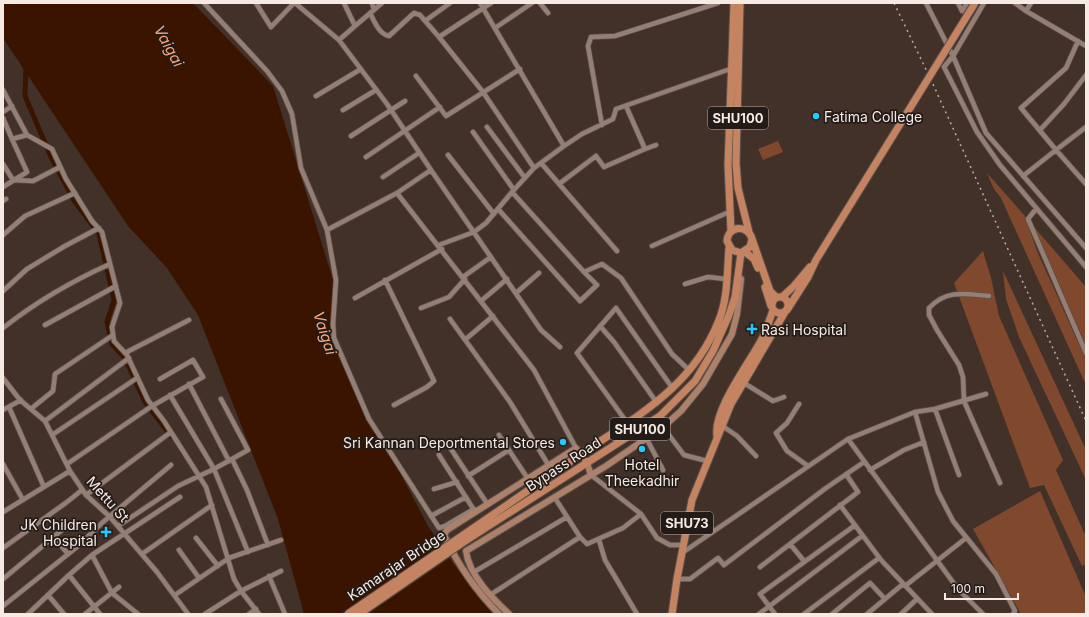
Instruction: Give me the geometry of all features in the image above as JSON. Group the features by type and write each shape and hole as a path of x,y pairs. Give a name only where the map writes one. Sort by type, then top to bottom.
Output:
{"main road":[{"name":"SHU100","path":"729,248 727,238 731,231 728,165 734,3"},
{"name":"SHU100","path":"740,3 736,163 738,188 751,236 750,247 743,253"},
{"path":"729,248 735,252 743,253 754,259 772,308 780,314 786,311 975,3"},
{"path":"731,231 738,228 751,236 770,291 788,303 786,311"},
{"name":"Bypass Road","path":"461,541 579,451 628,424 657,403 690,371 706,347 720,319 726,290 729,248"},
{"name":"Bypass Road","path":"461,541 588,463 660,416 695,381 713,351 730,315 743,253"},
{"path":"779,297 794,286 816,260"},
{"path":"509,614 490,595 474,572 468,560 466,551 554,498 647,439 664,427 681,411 703,384 726,346 737,314 741,273 739,271"},
{"name":"SHU73","path":"672,614 681,554 692,500 717,436 728,397 764,336 773,300 779,297"},
{"name":"SHU73","path":"721,424 731,404 786,311"},
{"path":"499,614 483,598 454,559 444,535 447,530 475,511 488,505 549,466 579,451 588,463 591,475"},
{"name":"Kamarajar Bridge","path":"348,614 461,541"},
{"name":"Kamarajar Bridge","path":"359,614 461,541"}],"street":[{"path":"204,3 267,71 282,91 292,114 301,168 327,230 336,280 333,324 334,338 369,419 439,528 475,511 439,455"},
{"path":"256,3 271,27 295,3 339,40 405,131 541,330 560,347"},
{"path":"344,3 355,26"},
{"path":"372,3 372,12 381,31 389,36 414,13 420,15 483,92 534,168"},
{"path":"339,40 382,3"},
{"path":"424,21 450,3"},
{"path":"480,3 564,146"},
{"path":"439,37 490,3"},
{"path":"495,28 532,3"},
{"path":"540,3 548,13"},
{"path":"602,125 588,46 591,37 615,36 718,3"},
{"path":"926,3 953,56 986,133 1086,248"},
{"path":"958,3 962,11 967,3"},
{"path":"984,3 953,56 944,67 977,132 1000,165 1086,267"},
{"path":"1015,3 1086,46"},
{"path":"1026,10 1031,3"},
{"path":"1078,41 1066,68 1021,108 1086,184"},
{"path":"355,298 440,247 474,232 486,223 534,168 582,134 613,119 616,109 739,66"},
{"path":"316,96 361,69"},
{"path":"416,76 446,116 520,69"},
{"path":"1040,130 1064,104 1086,75"},
{"path":"3,90 27,135 52,149 58,168 72,194 92,220 97,230 102,232 113,288 120,304 112,327 111,336 125,353 150,407 170,433 197,476 206,487 210,506 239,592 253,611 259,614"},
{"path":"343,110 376,90"},
{"path":"351,136 405,100"},
{"path":"3,112 12,106"},
{"path":"626,106 645,150"},
{"path":"366,157 440,107"},
{"path":"3,118 27,172 3,186"},
{"path":"487,127 525,178"},
{"path":"1023,176 1086,127"},
{"path":"473,132 513,191 597,286 580,301 498,209"},
{"path":"12,139 27,135"},
{"path":"559,184 596,156 604,167 656,145"},
{"path":"383,177 419,153"},
{"path":"448,155 494,214"},
{"path":"541,163 618,251"},
{"path":"3,164 13,180"},
{"path":"13,180 33,180 58,168"},
{"path":"327,230 398,193 431,170"},
{"path":"398,193 534,370 579,451"},
{"path":"3,235 25,216 72,194"},
{"path":"1036,209 1028,219 1086,352"},
{"path":"652,246 729,212"},
{"path":"3,291 27,269 65,246 97,230"},
{"path":"421,308 449,297 464,278 491,257"},
{"path":"584,272 602,264 621,278 672,354 690,371"},
{"path":"3,328 25,310 51,294 108,265"},
{"path":"516,293 539,273"},
{"path":"685,284 708,277 726,279"},
{"path":"385,280 434,381 427,387 394,405"},
{"path":"481,301 507,280"},
{"path":"45,325 113,288"},
{"path":"989,296 964,294 947,295 936,301 929,308 929,315 959,365 963,377 964,401 1000,483"},
{"path":"628,424 577,353 616,308 673,389"},
{"path":"466,339 493,316"},
{"path":"450,319 466,339 510,402 549,466"},
{"path":"125,353 189,320"},
{"path":"600,326 614,342 657,403"},
{"path":"32,408 53,391 55,374 111,336"},
{"path":"44,421 127,360"},
{"path":"67,464 150,407 203,377 193,360 160,379"},
{"name":"Mettu St","path":"3,378 21,400 32,408 44,421 70,471 82,490 110,517 142,554 188,614"},
{"path":"52,435 136,378"},
{"path":"744,383 773,401 784,398"},
{"path":"189,384 248,490 268,544"},
{"path":"681,554 848,440 915,412 935,409 986,394"},
{"path":"170,396 214,469 248,552"},
{"path":"118,526 178,486 214,469 248,450 221,399"},
{"path":"3,410 21,400"},
{"path":"799,404 786,423 776,433 786,451 808,466"},
{"path":"9,407 44,487"},
{"path":"935,409 960,475"},
{"path":"915,412 938,492 953,521 996,574 1015,611 1013,614"},
{"path":"721,424 737,436 756,456"},
{"path":"664,427 684,455 708,461"},
{"path":"641,428 662,470"},
{"path":"86,495 170,433"},
{"path":"499,435 528,479"},
{"path":"848,440 958,589 983,614"},
{"path":"870,470 904,450 924,442"},
{"path":"451,449 488,505"},
{"path":"468,476 509,450"},
{"path":"677,579 690,579 718,558 724,565 864,462"},
{"path":"3,464 23,500"},
{"path":"3,606 68,554 171,465"},
{"path":"3,512 70,471"},
{"path":"760,567 858,492 846,474"},
{"path":"591,475 641,514 657,538 670,545 683,545"},
{"path":"434,489 457,482"},
{"path":"3,548 68,502 82,490"},
{"path":"28,614 92,555 180,497"},
{"path":"431,516 466,497"},
{"path":"554,498 580,537 587,544 624,528 641,514"},
{"path":"840,505 879,558 932,614"},
{"path":"142,554 210,506"},
{"path":"474,572 567,517"},
{"path":"3,579 75,522"},
{"path":"775,614 760,594 854,526"},
{"path":"758,614 862,536"},
{"path":"490,595 580,537"},
{"path":"54,538 68,554"},
{"path":"196,538 218,566"},
{"path":"867,614 966,538"},
{"path":"174,595 228,559 281,540"},
{"path":"599,540 605,560 637,614"},
{"path":"790,544 804,561"},
{"path":"179,550 199,578"},
{"path":"92,555 112,593 138,614"},
{"path":"804,614 879,558"},
{"path":"205,614 239,592 281,571"},
{"path":"69,576 100,614"},
{"path":"269,576 285,614"},
{"path":"832,614 870,583 886,599"},
{"path":"85,614 119,587"},
{"path":"48,595 64,614"},
{"path":"903,614 918,599"}],"shaded area":[{"path":"778,141 783,152 763,160 758,149"},
{"path":"987,173 1025,216 1037,251 1086,360 1086,385 1001,198 994,189"},
{"path":"1034,227 1086,287 1086,346 1085,343"},
{"path":"983,251 991,278 999,316 1063,460 1056,470 1086,537 1086,564 1082,566 1044,485 1030,488 954,283"},
{"path":"1003,271 1086,450 1086,480 1019,337 1006,299"},
{"path":"1040,491 1086,597 1086,614 1021,614 973,529"}],"water":[{"name":"Vaigai","path":"3,3 193,3 273,86 334,283 330,337 367,421 387,448 428,526 480,599 495,614 304,614 278,519 198,315 167,268 128,226 3,38"}],"pier":[{"path":"443,544 451,557 368,614 340,614"}],"waterway":[{"path":"26,67 25,96 51,157 75,202 99,234 114,300 107,322 112,344 125,358 145,402 171,436"}],"railway":[{"path":"894,3 932,82 1086,421"}],"place":[{"name":"Fatima College","path":"816,116"},
{"name":"Rasi Hospital","path":"752,329"},
{"name":"Sri Kannan Deportmental Stores","path":"563,442"},
{"name":"Hotel Theekadhir","path":"642,449"},
{"name":"JK Children Hospital","path":"106,532"}]}
